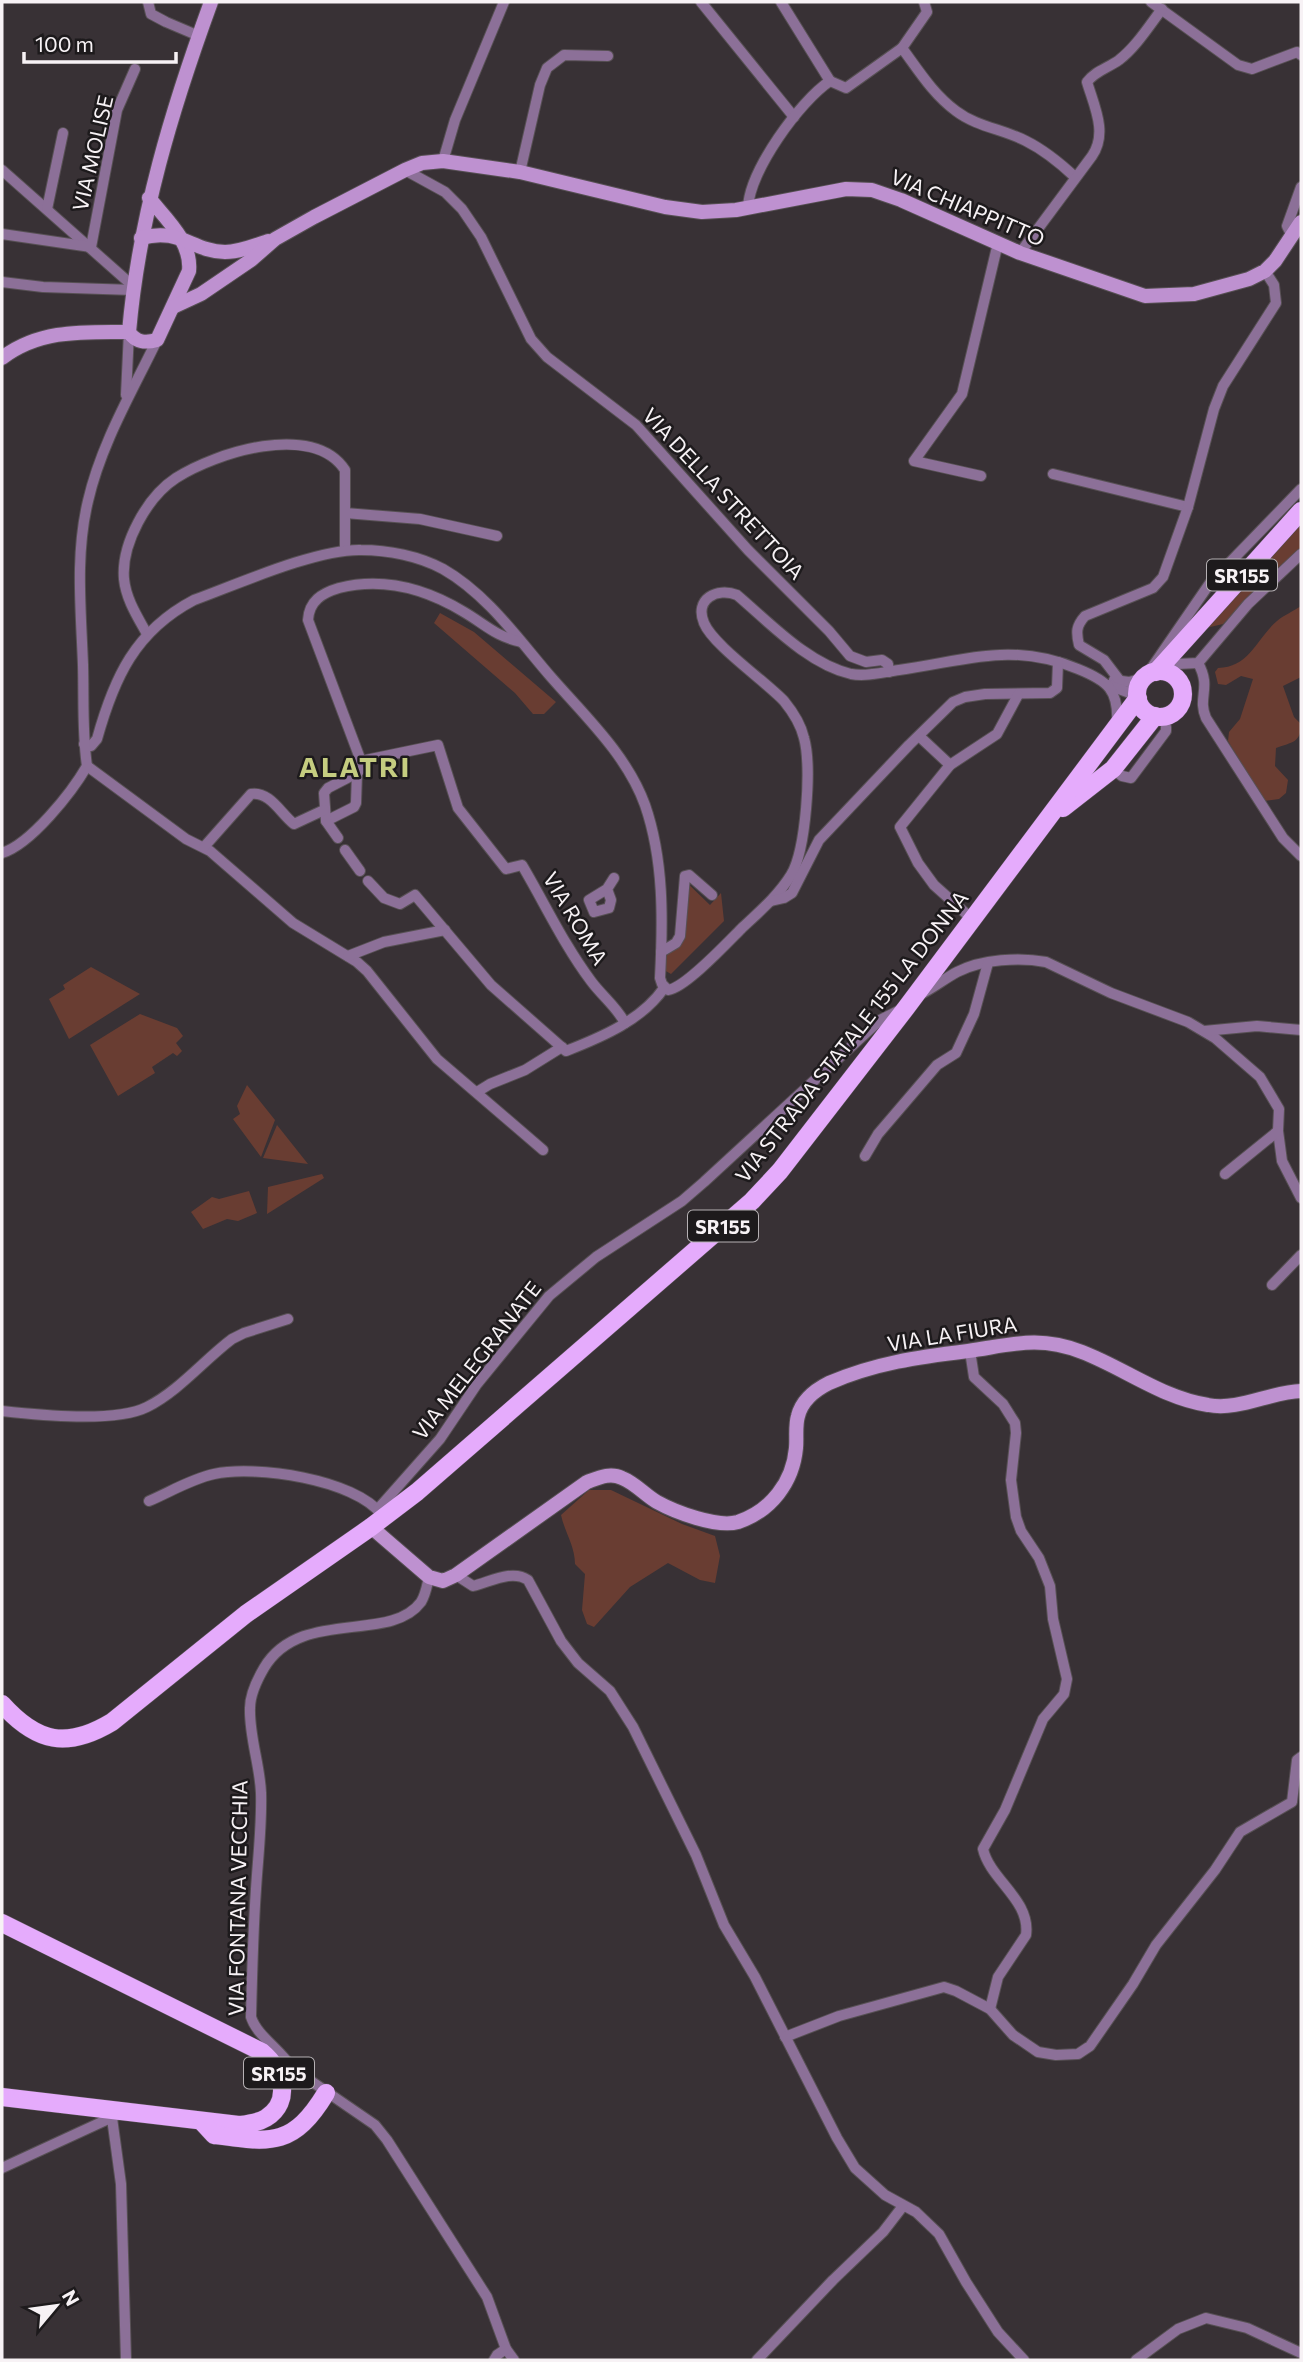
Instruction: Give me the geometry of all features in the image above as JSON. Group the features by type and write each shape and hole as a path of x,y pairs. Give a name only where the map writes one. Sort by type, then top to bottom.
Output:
{"main road":[{"path":"129,332 133,288 149,198 162,149 211,2"},
{"name":"VIA CHIAPPITTO","path":"275,239 405,170 422,163 443,162 520,172 665,207 702,212 748,208 846,190 872,190 901,200 1020,253 1144,296 1166,297 1194,293 1250,279 1265,271"},
{"path":"2,358 21,346 55,334 129,332 138,341 158,340 190,271 189,253 181,237 149,198"},
{"path":"1265,271 1275,261 1301,222"},
{"path":"141,238 162,233 226,252 275,239"},
{"path":"173,307 201,294 251,260 275,239"},
{"name":"SR155","path":"1185,640 1301,511"},
{"path":"1160,721 1142,707 1138,688 1185,640"},
{"path":"1073,792 1113,769 1160,721 1180,706 1183,693 1178,672 1185,640"},
{"path":"1149,675 1178,672"},
{"path":"1073,792 1095,753 1138,697"},
{"path":"1095,753 1113,769"},
{"name":"VIA STRADA STATALE 155 LA DONNA","path":"2,1704 24,1726 40,1734 58,1739 77,1739 94,1733 112,1722 246,1614 417,1492 752,1201 780,1171 1040,830 1073,792"},
{"name":"VIA LA FIURA","path":"456,1576 587,1482 605,1475 622,1477 657,1502 712,1522 736,1522 757,1513 776,1497 792,1474 797,1417 804,1402 813,1392 877,1366 915,1356 970,1351 1026,1341 1046,1342 1082,1352 1162,1391 1211,1406 1231,1405 1301,1391"},
{"path":"378,1518 429,1577 443,1581 456,1576"},
{"name":"SR155","path":"2,1923 262,2052 284,2067 281,2076 282,2098 278,2108 267,2118 239,2125 117,2114 2,2097"},
{"path":"202,2122 214,2135 251,2140 285,2137 299,2129 313,2114 326,2093"}],"street":[{"path":"148,2 151,14 199,36"},
{"path":"443,162 455,120 505,2"},
{"path":"701,2 794,117"},
{"path":"781,2 830,81 846,88 902,48 927,12 924,2"},
{"path":"1151,2 1238,65 1252,69 1297,52 1301,55"},
{"path":"1020,253 1100,142 1096,110 1087,82 1129,51 1162,9"},
{"path":"902,48 932,89 957,112 990,129 1025,140 1075,177"},
{"path":"520,172 540,85 547,68 564,55 608,56"},
{"name":"VIA MOLISE","path":"91,247 117,110 135,69"},
{"path":"748,208 748,195 778,138 819,88 830,81"},
{"path":"47,209 63,133"},
{"path":"2,170 91,247 133,288"},
{"name":"VIA DELLA STRETTOIA","path":"405,170 446,192 462,209 481,237 531,339 547,357 636,425 748,551 829,631 850,656 866,662 882,660 888,664 889,672"},
{"path":"1292,236 1287,226 1301,187"},
{"path":"2,234 91,247"},
{"path":"981,476 914,461 962,394 998,243"},
{"path":"1120,681 1104,660 1079,645 1076,633 1078,624 1085,616 1153,588 1160,582 1188,506 1223,386 1276,303 1274,285 1265,271"},
{"path":"2,282 43,287 133,288"},
{"path":"126,398 129,332"},
{"path":"158,340 126,398 88,498 82,530 79,564 84,744 87,766 186,839 204,847 293,923 350,955 367,971 437,1059 543,1150"},
{"path":"147,634 127,596 124,582 125,551 140,520 163,489 175,478 204,464 257,446 286,445 316,449 334,457 345,470 345,550"},
{"path":"1053,474 1188,506"},
{"path":"1104,682 1135,681 1149,675 1210,583 1301,489"},
{"path":"345,513 421,519 497,536"},
{"path":"84,744 91,746 97,739 122,672 138,644 178,608 296,564 345,550 384,552 423,560 444,570 468,587 505,623 613,748 644,802 656,843 660,878 660,978 664,988"},
{"path":"1178,672 1198,663 1248,604 1301,554"},
{"path":"338,838 325,816 325,790 357,774 361,761 308,620 316,600 329,591 366,584 414,588 464,612 501,637 521,642"},
{"path":"664,988 677,988 771,901 792,873 802,843 807,764 804,737 796,719 783,701 711,634 704,624 703,605 717,592 727,591 737,595 821,661 853,674 889,672 974,655 1003,653 1058,662 1138,697"},
{"path":"495,633 503,631 505,623"},
{"path":"771,901 784,898 792,892 819,840 953,702 985,694 1050,693 1056,688 1058,662"},
{"path":"1198,663 1206,682 1202,711 1283,838 1301,856"},
{"path":"1104,682 1116,702 1117,724"},
{"path":"972,919 934,885 900,827 950,765 996,734 1017,695"},
{"path":"919,736 950,765"},
{"name":"VIA ROMA","path":"361,761 439,745 458,808 506,869 522,865 567,946 590,980 615,1006 625,1023"},
{"path":"2,853 21,844 33,834 87,766"},
{"path":"204,847 253,794 260,793 266,797 294,824 354,807 357,774"},
{"path":"345,850 359,869"},
{"path":"661,952 676,943 681,936 685,876 689,875 712,895"},
{"path":"607,889 614,878"},
{"path":"368,881 391,903 400,904 415,895 491,985 566,1051 625,1023 654,1003 664,988"},
{"path":"350,955 384,942 445,930"},
{"name":"VIA MELEGRANATE","path":"378,1518 440,1439 499,1357 560,1285 596,1257 682,1201 880,1020 971,966 1035,960 1046,962 1111,993 1165,1012 1214,1038 1260,1077 1279,1109 1278,1131 1282,1161 1301,1198"},
{"path":"865,1156 878,1134 937,1065 956,1053 974,1014 988,963"},
{"path":"1204,1031 1257,1026 1301,1030"},
{"path":"477,1092 525,1070 562,1047"},
{"path":"1225,1174 1278,1131"},
{"path":"1272,1285 1301,1255"},
{"path":"2,1411 39,1415 117,1415 133,1412 163,1397 232,1339 288,1319"},
{"path":"970,1351 974,1377 1003,1404 1015,1423 1011,1480 1016,1517 1021,1531 1040,1558 1050,1586 1053,1619 1067,1679 1064,1694 1043,1719 1005,1810 983,1849 992,1869 1022,1909 1027,1929 1026,1935 998,1977 990,2010"},
{"path":"149,1501 201,1477 216,1473 258,1470 312,1479 358,1497 378,1518"},
{"path":"456,1576 473,1586 512,1575 528,1580 561,1641 578,1663 610,1691 633,1727 696,1855 724,1925 755,1977 855,2168 885,2195 916,2212 939,2234 998,2332 1024,2360"},
{"name":"VIA FONTANA VECCHIA","path":"429,1577 420,1603 408,1613 390,1620 318,1630 277,1652 264,1668 253,1692 251,1723 261,1792 251,2017 259,2032 277,2048 284,2067 375,2125 387,2140 487,2297 506,2349 514,2360"},
{"path":"785,2036 839,2016 944,1987 965,1995 990,2010 1013,2035 1038,2052 1078,2054 1090,2046 1156,1945 1215,1870 1240,1832 1293,1802 1297,1760 1301,1757"},
{"path":"2,2168 117,2114 126,2360"},
{"path":"757,2360 883,2232 903,2206"},
{"path":"1136,2360 1178,2329 1206,2318 1247,2328 1301,2353"},
{"path":"494,2360 506,2349"}],"shaded area":[{"path":"1301,525 1301,548 1263,581 1223,624 1206,628"},
{"path":"1301,606 1301,677 1283,686 1294,717 1301,724 1301,730 1294,741 1276,748 1275,766 1288,780 1286,793 1279,799 1264,801 1228,741 1229,732 1240,719 1253,679 1241,676 1226,685 1218,684 1215,672 1218,668 1238,663 1277,621"},
{"path":"440,613 474,632 556,702 544,714 533,714 515,693 434,623"},
{"path":"680,876 710,905 721,893 724,921 671,974 664,970 664,957 679,933"},
{"path":"91,967 140,994 69,1039 49,999 65,989 63,985"},
{"path":"140,1014 177,1028 183,1036 176,1043 182,1051 177,1056 173,1053 152,1067 155,1073 118,1096 90,1045"},
{"path":"247,1085 275,1120 261,1157 233,1119 240,1114 237,1106"},
{"path":"277,1125 308,1164 263,1158"},
{"path":"322,1174 324,1178 267,1214 268,1187"},
{"path":"249,1191 257,1213 238,1221 227,1219 203,1229 191,1212 212,1197 219,1199"},
{"path":"589,1490 611,1490 682,1524 715,1536 720,1556 715,1583 700,1580 668,1563 630,1587 594,1627 587,1624 582,1610 585,1574 575,1564 561,1515"}],"district":[{"name":"ALATRI","path":"355,766"}]}
